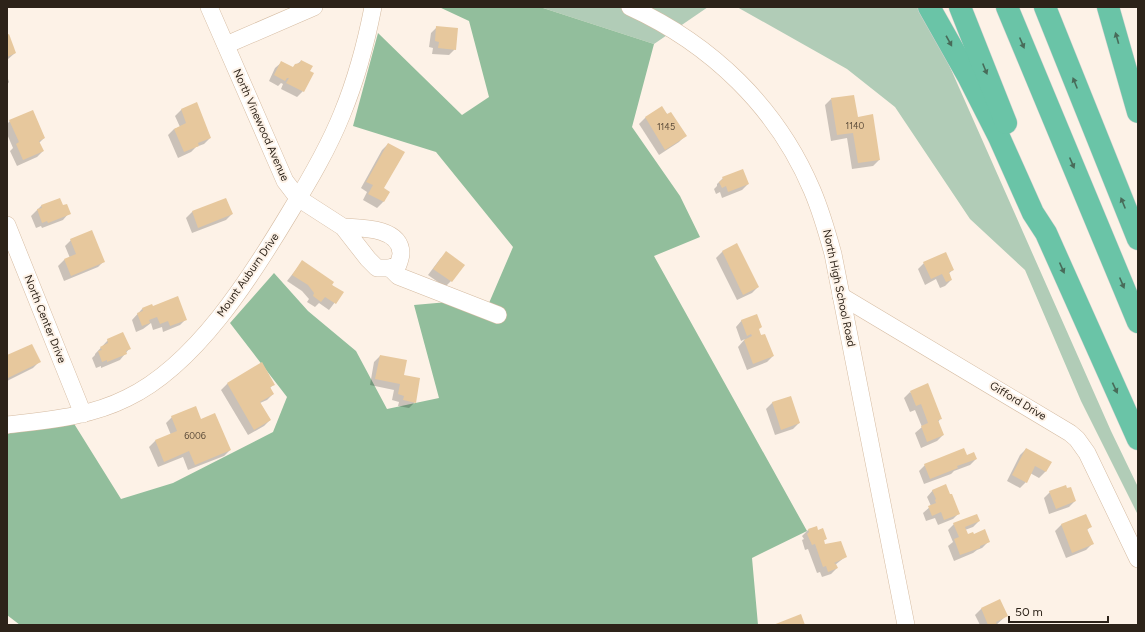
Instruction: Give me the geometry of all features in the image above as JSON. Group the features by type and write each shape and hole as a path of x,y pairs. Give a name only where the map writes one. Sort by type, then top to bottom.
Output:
{"highway":[{"path":"929,7 972,83 999,137 1033,213 1046,233 1138,439"},
{"path":"960,7 1041,209 1046,233"},
{"path":"1007,7 1138,322"},
{"path":"1045,7 1138,240"},
{"path":"1108,7 1138,112"}],"street":[{"name":"North Vinewood Avenue","path":"209,7 285,181 298,198 343,227 377,268 390,268 398,265 401,253 398,244 389,234 380,230 343,227"},
{"path":"226,45 314,7"},
{"name":"Mount Auburn Drive","path":"7,425 66,418 83,414 132,396 159,379 183,358 215,322 253,271 327,148 342,115 358,68 373,7"},
{"name":"North High School Road","path":"630,7 672,28 708,54 750,93 773,122 797,158 813,192 826,226 833,254 906,625"},
{"name":"North Center Drive","path":"7,225 83,414"},
{"path":"390,268 398,276 498,315"},
{"name":"Gifford Drive","path":"841,296 1070,433 1077,439 1087,453 1138,559"}],"green space":[{"path":"439,7 540,7 654,44 632,127 680,196 700,237 654,256 807,531 752,558 758,625 20,625 7,615 7,426 73,422 121,499 173,483 273,432 287,397 230,323 274,273 308,311 356,351 387,409 439,398 414,305 448,302 486,310 513,247 436,152 353,126 378,33 462,115 489,97 469,21"},
{"path":"540,7 708,7 654,44"},
{"path":"737,7 931,7 938,40 1111,431 1138,487 1138,515 1081,401 1025,270 970,219 895,107 847,69"}],"building":[{"path":"436,26 458,28 456,50 438,48 439,42 435,41"},
{"path":"9,34 16,53 7,57 7,35"},
{"path":"301,60 313,66 310,71 314,73 304,92 286,83 289,78 285,81 274,75 281,61 293,67 295,64 300,63"},
{"path":"854,95 858,117 873,114 880,160 858,163 853,133 837,135 831,98"},
{"path":"197,102 211,138 198,143 199,146 184,152 174,129 186,123 181,109"},
{"path":"662,106 667,114 671,112 687,136 665,150 645,117"},
{"path":"33,110 45,138 39,141 44,151 23,160 16,144 19,142 9,120"},
{"path":"388,143 405,152 384,188 390,192 384,202 368,194 373,185 366,182"},
{"path":"743,169 749,184 728,192 726,186 722,188 719,182 723,179 722,177"},
{"path":"60,198 63,205 67,204 71,214 48,223 47,221 42,223 37,209 42,208 41,205"},
{"path":"226,198 233,214 198,228 192,211"},
{"path":"92,230 105,262 71,276 64,259 76,254 70,239"},
{"path":"737,243 759,287 743,295 722,251"},
{"path":"446,251 465,265 452,282 433,269"},
{"path":"946,252 954,270 949,272 952,280 946,282 942,274 931,279 923,262"},
{"path":"302,260 334,282 332,285 344,292 336,304 325,297 321,302 313,296 314,293 308,285 292,275"},
{"path":"178,296 187,320 170,326 168,321 160,324 157,317 149,320 150,323 142,326 137,313 143,311 142,308 152,304 153,306"},
{"path":"757,314 762,327 759,329 761,335 765,334 774,356 753,364 744,340 752,336 751,334 747,336 741,320"},
{"path":"123,332 131,349 126,351 127,354 107,362 107,360 102,362 98,351 102,350 100,347 108,343 107,339"},
{"path":"32,344 41,362 8,378 7,355"},
{"path":"380,355 407,360 404,375 420,378 416,403 403,400 404,396 398,394 400,384 375,379"},
{"path":"262,362 275,385 270,387 274,394 260,402 271,420 254,430 227,383"},
{"path":"928,383 942,419 938,420 944,435 927,442 921,426 928,423 921,404 916,406 910,391"},
{"path":"791,396 800,423 781,430 772,402"},
{"path":"196,406 201,419 215,413 231,450 195,465 189,451 164,462 155,440 177,431 171,416"},
{"path":"964,448 967,455 974,452 977,459 957,466 958,468 930,479 924,464"},
{"path":"1026,448 1052,462 1046,472 1035,466 1027,483 1012,475"},
{"path":"946,484 950,494 952,494 960,514 944,520 941,512 932,516 928,506 936,503 932,490"},
{"path":"1066,485 1067,488 1071,487 1076,501 1056,509 1049,491"},
{"path":"977,514 980,521 965,527 968,534 973,532 974,534 985,529 990,542 980,546 980,548 960,555 954,539 959,537 953,523"},
{"path":"1086,514 1092,527 1087,529 1094,544 1072,553 1061,524"},
{"path":"817,526 818,530 823,528 827,539 824,540 825,544 841,541 847,557 834,563 838,568 828,572 826,566 823,567 815,544 812,545 807,534 809,532 808,529"},
{"path":"1000,599 1008,616 996,622 997,625 988,625 981,608"},
{"path":"801,614 805,625 773,625"}]}
